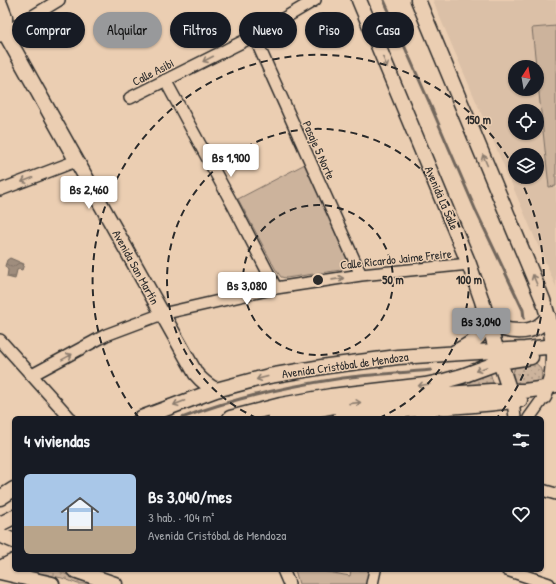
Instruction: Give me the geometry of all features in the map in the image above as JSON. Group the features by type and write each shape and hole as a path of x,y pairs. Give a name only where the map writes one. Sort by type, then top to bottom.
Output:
{"main road":[{"name":"Avenida La Salle","path":"359,0 469,264 490,325 511,396"},
{"path":"353,416 412,413 494,404 511,396 539,389 551,391 554,350 552,320 418,0"},
{"name":"Avenida San Martín","path":"0,4 6,17 2,33 196,374 208,386 216,390"},
{"path":"453,353 478,337 483,321 482,301"},
{"path":"490,325 503,330 525,331 536,328 552,320"},
{"name":"Avenida Cristóbal de Mendoza","path":"146,416 216,390 270,376 328,366 398,357 453,353 498,356 554,350"},
{"name":"Avenida Cristóbal de Mendoza","path":"237,416 281,404 331,396 425,385 444,381 462,376 498,356"},
{"name":"Avenida San Martín","path":"196,374 198,396"},
{"path":"285,416 344,404 416,396 491,391 511,396"},
{"path":"0,498 12,490"},
{"path":"0,524 12,518"},
{"path":"0,535 12,540"},
{"path":"0,568 12,562"},
{"path":"0,572 52,584"},
{"path":"79,572 108,583"},
{"path":"0,578 36,580"}],"street":[{"path":"2,33 59,0"},
{"name":"Calle Asibi","path":"295,12 315,0"},
{"name":"Calle Asibi","path":"130,98 239,43"},
{"name":"Pasaje 5 Norte","path":"259,48 361,275"},
{"path":"165,80 276,288"},
{"path":"0,190 76,161"},
{"name":"Calle Ricardo Jaime Freire","path":"32,375 106,335 162,314 276,288 361,275 469,264"},
{"path":"0,340 68,416"},
{"path":"532,416 551,391"},
{"path":"511,396 515,416"},
{"path":"544,491 556,494"},
{"path":"284,572 289,584"},
{"path":"372,584 375,572"},
{"path":"519,572 548,584"}],"shaded area":[{"path":"433,0 556,0 556,287 512,184 544,184 544,148 508,148 508,176"},
{"path":"556,26 556,186 549,187 544,140 544,104 540,104 539,96 544,96 544,60 535,60 532,28"},
{"path":"305,164 347,256 347,265 341,270 286,278 281,277 276,270 238,199"},
{"path":"532,361 540,367 542,376 540,383 516,385 513,375 516,365"},
{"path":"490,372 494,386 439,388"},
{"path":"34,572 61,572 91,584 78,584 62,578"},
{"path":"296,572 327,572 350,576 351,572 372,572 369,584 299,584"}],"water":[{"path":"10,258 24,264 22,270 17,270 15,279 7,277 8,270 5,266 7,260"}],"waterway":[{"path":"384,0 476,211 523,310 524,318"},
{"path":"187,416 221,404 323,381 431,370"}]}
